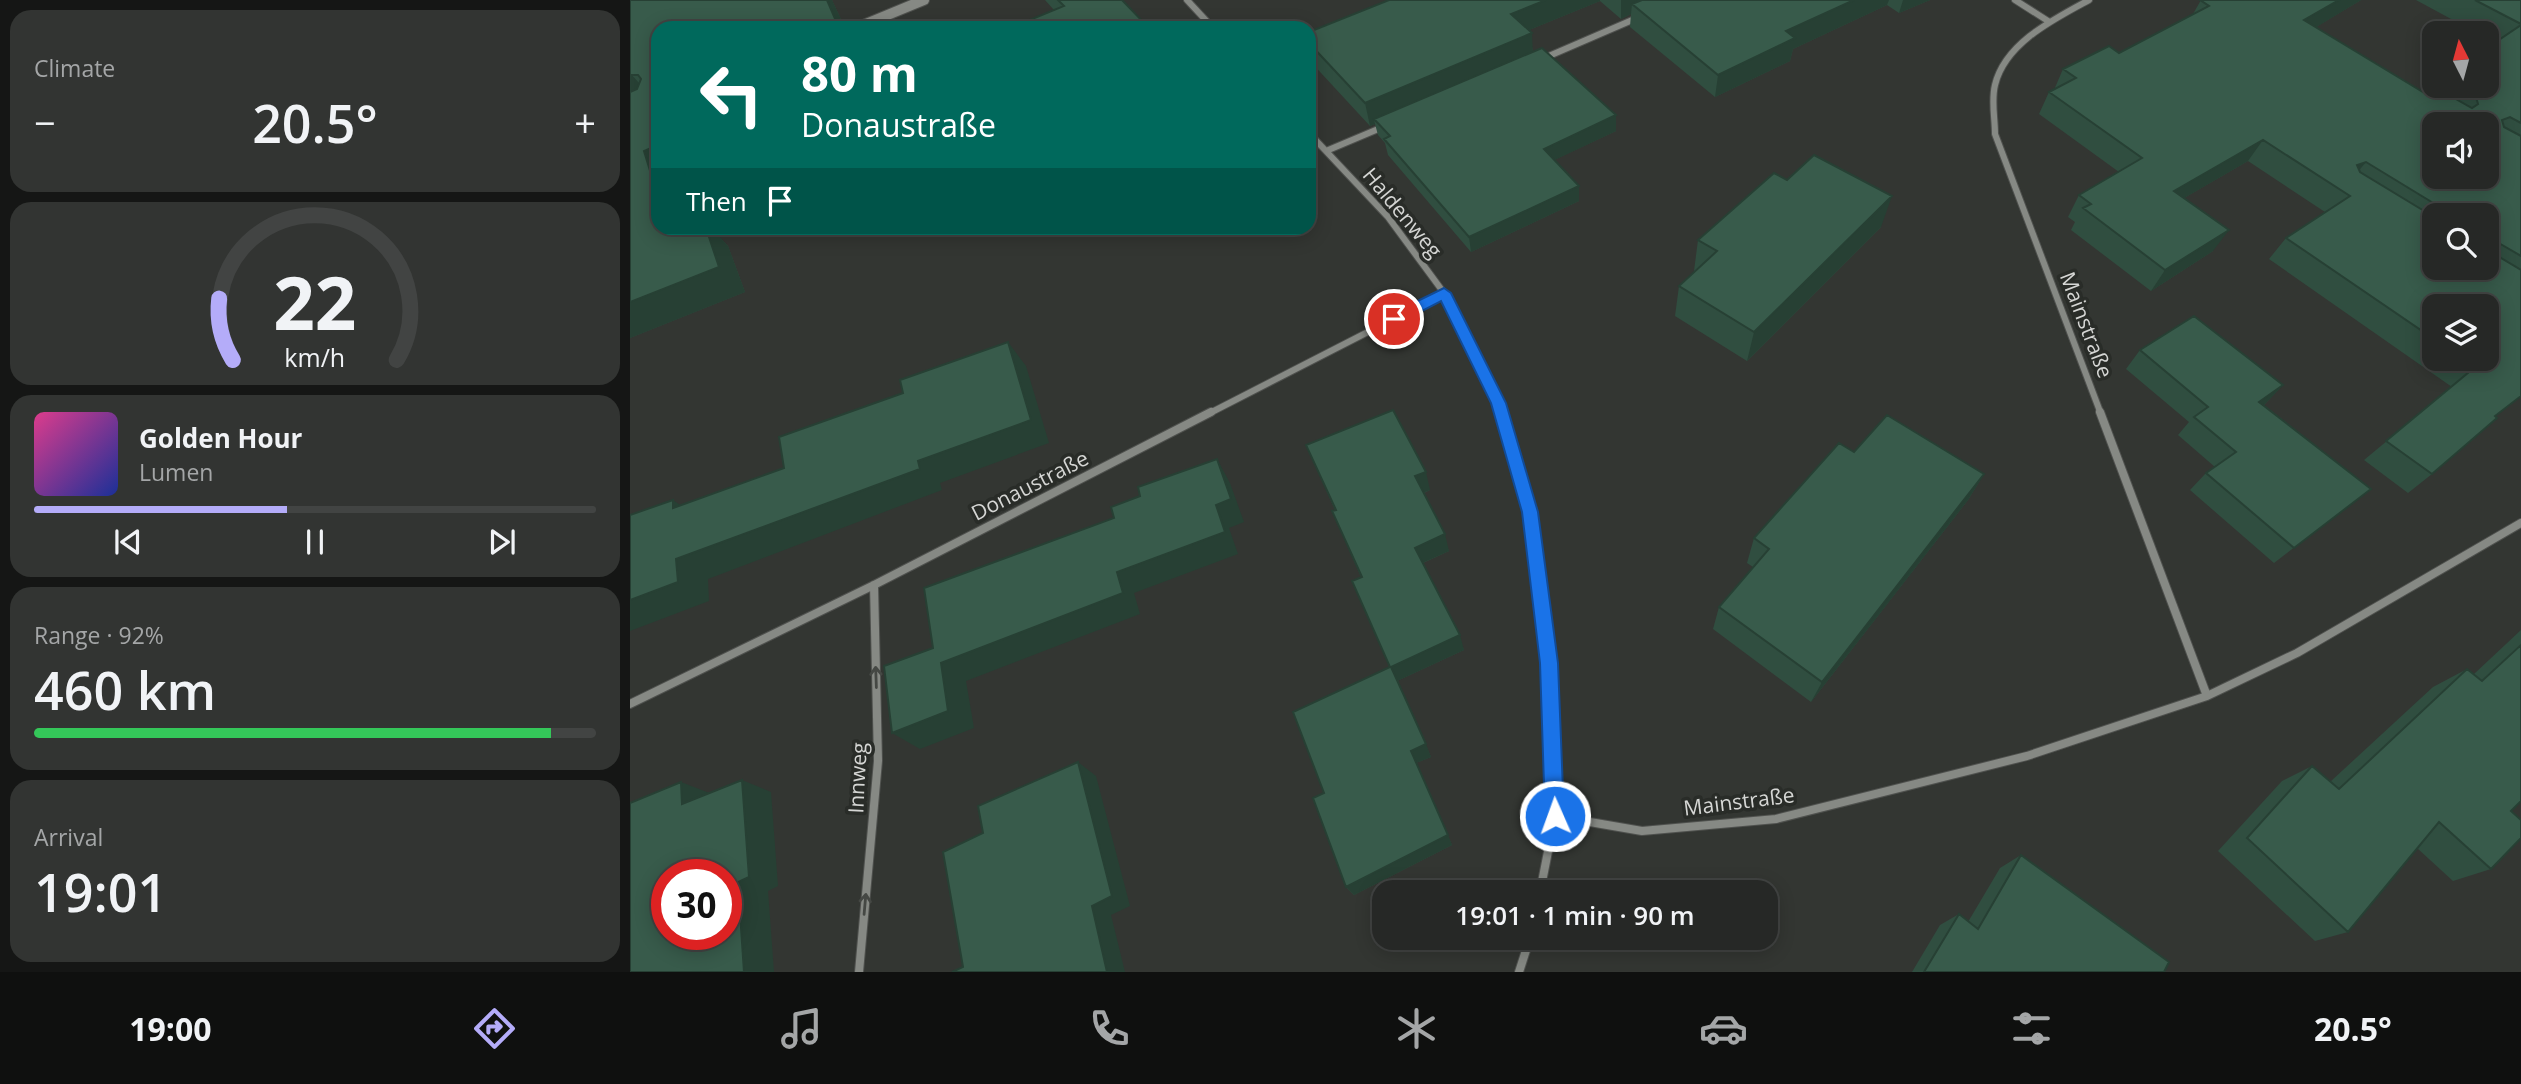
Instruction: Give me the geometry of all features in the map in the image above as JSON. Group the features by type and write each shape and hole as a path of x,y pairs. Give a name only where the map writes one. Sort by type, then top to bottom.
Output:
{"street":[{"path":"873,21 923,0"},
{"path":"1187,0 1206,21"},
{"path":"2015,0 2048,21"},
{"name":"Mainstraße","path":"2089,0 2048,21 2011,56 1995,84 1995,134 2207,696"},
{"path":"1528,64 1642,15"},
{"path":"1326,151 1389,124"},
{"name":"Haldenweg","path":"1316,140 1388,218 1444,293 1499,403 1530,512 1549,663 1555,816 1542,880"},
{"name":"Donaustraße","path":"630,704 874,585 1444,293"},
{"name":"Mainstraße","path":"1555,816 1642,831 1776,819 2028,756 2207,696 2297,653 2521,523"},
{"name":"Innweg","path":"859,972 878,761 874,585"},
{"path":"1519,972 1526,950"}],"building":[{"path":"630,0 827,0 836,21 651,21 651,148 644,151 651,174 651,235 708,235 719,267 630,302 630,92 637,89 641,79 638,75 630,75"},
{"path":"1058,0 1122,0 1142,21 1027,21 1064,6"},
{"path":"1389,0 1546,0 1511,14 1532,33 1365,103 1316,50 1316,29"},
{"path":"1642,0 1854,0 1786,31 1795,38 1718,75 1632,4"},
{"path":"2200,0 2339,0 2304,20 2422,91 2422,98 2456,98 2472,108 2478,104 2476,98 2499,98 2499,40 2521,25 2521,123 2510,117 2502,120 2504,127 2521,136 2521,256 2499,243 2499,203 2433,203 2366,162 2357,165 2360,172 2422,210 2422,280 2499,280 2499,257 2521,270 2521,396 2432,474 2386,441 2470,371 2499,371 2499,294 2422,294 2422,331 2286,238 2350,196 2263,140 2174,191 2229,230 2165,270 2083,208 2091,204 2079,195 2142,158 2049,92 2076,78 2063,69 2109,46 2119,53 2209,6"},
{"path":"2475,0 2521,0 2521,24"},
{"path":"1542,48 1616,115 1544,149 1579,186 1469,237 1384,139 1390,136 1374,119"},
{"path":"1814,155 1892,196 1754,332 1679,286 1717,251 1698,240 1774,173 1787,180"},
{"path":"2194,316 2283,385 2259,402 2371,489 2294,548 2206,473 2236,452 2194,417 2208,407 2140,350"},
{"path":"1008,342 1031,420 918,461 920,469 676,559 678,582 630,600 630,515 673,500 673,508 784,468 779,437 903,393 900,380"},
{"path":"1393,410 1426,472 1415,476 1445,534 1415,548 1460,635 1391,667 1426,744 1411,751 1448,835 1346,887 1313,798 1324,793 1293,712 1390,667 1352,581 1362,577 1332,511 1336,510 1306,445"},
{"path":"1887,415 1984,474 1822,682 1719,607 1769,549 1754,538 1839,443 1854,452"},
{"path":"1217,459 1231,499 1216,505 1225,532 1117,572 1123,593 941,663 948,711 892,733 884,666 933,648 924,588 1114,518 1111,507 1140,496 1138,487"},
{"path":"2521,645 2521,801 2511,811 2521,820 2521,838 2491,869 2439,822 2348,932 2247,838 2312,766 2339,789 2467,669 2482,681"},
{"path":"1078,762 1112,896 1092,906 1107,972 952,972 963,967 943,852 983,833 978,806"},
{"path":"742,780 749,877 742,880 742,859 651,859 651,950 742,950 742,942 744,972 630,972 630,803 681,782 682,804"},
{"path":"2021,855 2169,962 2164,972 1924,972 1959,914 1978,929"}],"route":[{"path":"1394,319 1444,293 1499,403 1530,512 1549,663 1555,816"}]}
